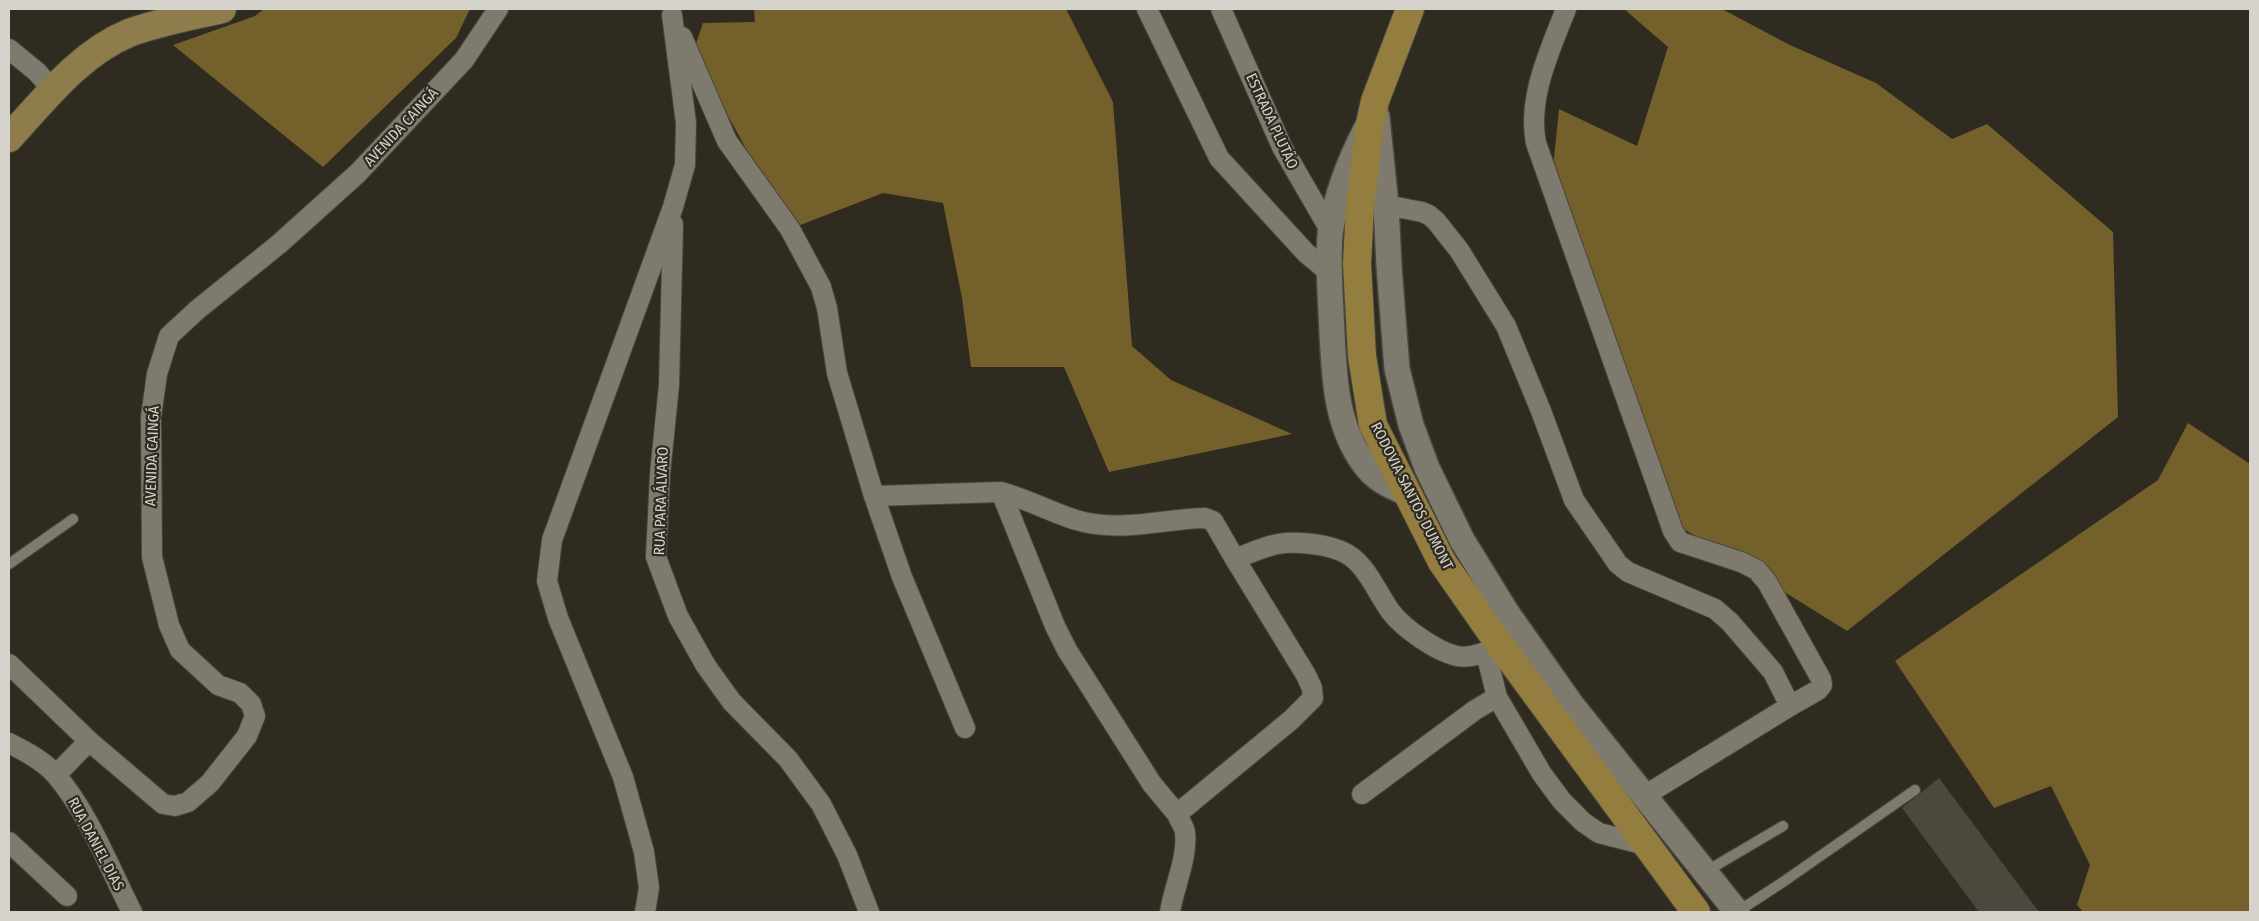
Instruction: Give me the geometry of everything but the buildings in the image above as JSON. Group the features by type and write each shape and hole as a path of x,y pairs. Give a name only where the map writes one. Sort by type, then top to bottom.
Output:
{"highway":[{"name":"RODOVIA SANTOS DUMONT","path":"1410,9 1373,112 1360,206 1357,264 1362,356 1373,425 1442,562 1493,649 1696,912"}],"main road":[{"path":"9,138 53,90 94,52 129,33 222,9"}],"street":[{"name":"AVENIDA CAINGÁ","path":"89,740 162,804 175,806 188,802 210,783 247,736 255,716 251,704 240,693 218,685 180,650 169,625 152,558 150,417 157,374 169,336 197,310 279,244 358,173 464,60 498,9"},
{"path":"1148,9 1219,158 1306,253 1330,273"},
{"name":"ESTRADA PLUTÃO","path":"1221,9 1282,147 1330,230"},
{"path":"1566,9 1544,66 1534,112 1533,129 1536,144 1673,531 1680,542 1741,562 1757,570 1767,582 1821,679 1822,685 1818,690 1644,796"},
{"path":"646,912 649,888 644,852 623,778 558,618 547,582 552,540 673,207 685,165 686,123 671,12"},
{"path":"671,12 727,141 790,229 820,287 828,308 838,373 874,496 902,577 965,728"},
{"path":"9,49 37,72 53,90"},
{"path":"1373,112 1343,180 1330,230 1334,375 1342,420 1356,450 1371,471 1388,485 1408,494"},
{"path":"1373,112 1386,205 1389,275 1397,369 1406,406 1426,468 1483,576 1571,704 1737,912"},
{"path":"1386,205 1429,215 1436,221 1458,250 1506,326 1541,411 1574,500 1618,564 1628,572 1715,609 1730,622 1773,672 1790,706"},
{"name":"RUA PARA ÁLVARO","path":"673,207 669,386 660,474 656,558 678,616 706,666 732,702 788,759 821,804 847,855 869,912"},
{"path":"1334,375 1346,363 1362,356 1381,359 1397,369"},
{"path":"1342,420 1373,425 1396,416 1406,406"},
{"path":"874,496 1001,492 1077,520 1098,524 1142,526 1205,518 1213,521 1234,559 1306,675 1314,698 1291,720 1177,814"},
{"path":"1001,492 1055,626 1067,650 1152,784 1177,814 1184,830 1184,856 1173,891 1170,912"},
{"path":"1234,559 1278,544 1317,545 1342,551 1358,562 1392,613 1416,634 1456,656 1468,656 1493,649 1497,697 1542,774 1562,801 1583,822 1599,833 1642,844 1696,912"},
{"path":"9,664 89,740 56,775"},
{"path":"1362,794 1475,710 1497,697"},
{"name":"RUA DANIEL DIAS","path":"9,743 45,765 56,775 78,805 132,912"},
{"path":"9,842 68,896"}],"lane":[{"path":"9,564 73,520"},
{"path":"1737,912 1914,790"},
{"path":"1704,872 1783,826"}],"shaded area":[{"path":"264,9 470,9 456,38 323,167 173,45 255,16"},
{"path":"754,9 1066,9 1113,102 1132,346 1171,380 1292,434 1109,472 1064,367 971,367 962,298 943,203 883,193 790,229 693,52 703,23 755,22"},
{"path":"1624,9 1722,9 1790,45 1876,83 1952,139 1987,124 2113,232 2118,417 1847,631 1679,526 1551,188 1559,109 1637,146 1668,47"},
{"path":"2188,423 2250,464 2250,912 2083,912 2077,905 2090,865 2051,786 1994,808 1895,661 2158,480"}]}
